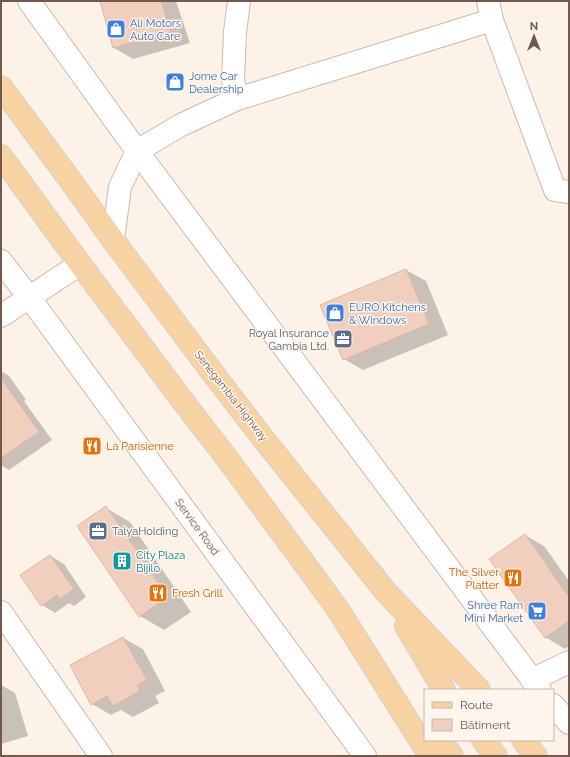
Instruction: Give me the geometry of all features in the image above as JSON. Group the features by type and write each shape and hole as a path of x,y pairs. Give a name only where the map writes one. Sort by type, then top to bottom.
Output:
{"main road":[{"name":"Senegambia Highway","path":"1,87 218,380 386,592 477,689"},
{"path":"1,156 337,608 424,720"},
{"path":"386,592 443,689"},
{"path":"337,608 430,756"},
{"path":"441,741 452,756"},
{"path":"484,741 496,756"},
{"path":"524,741 536,756"}],"street":[{"path":"29,1 137,151 536,685 569,662"},
{"path":"237,99 233,80 238,1"},
{"path":"113,240 120,187 137,151 181,125 237,99 490,10 555,190 569,192"},
{"name":"Service Road","path":"1,261 29,297 365,756"},
{"path":"1,316 80,264"},
{"path":"1,612 101,756"},
{"path":"554,706 569,723"}],"building":[{"path":"100,1 161,1 171,32 113,48"},
{"path":"406,269 429,324 343,360 320,305"},
{"path":"1,378 39,432 1,458"},
{"name":"City Plaza Bijilo","path":"106,506 168,597 139,617 77,526"},
{"path":"525,534 569,597 569,621 545,638 489,559"},
{"path":"50,555 74,589 60,599 57,595 41,606 20,575"},
{"path":"123,637 147,680 137,685 140,691 113,706 107,696 91,705 70,665"}],"place":[{"name":"Ali Motors Auto Care","path":"116,29"},
{"name":"Jome Car Dealership","path":"175,82"},
{"name":"EURO Kitchens & Windows","path":"335,313"},
{"name":"Royal Insurance Gambia Ltd.","path":"343,339"},
{"name":"La Parisienne","path":"92,446"},
{"name":"TalyaHolding","path":"98,531"},
{"name":"City Plaza Bijilo","path":"122,561"},
{"name":"The Silver Platter","path":"513,578"},
{"name":"Fresh Grill","path":"158,593"},
{"name":"Shree Ram Mini Market","path":"537,611"}]}
